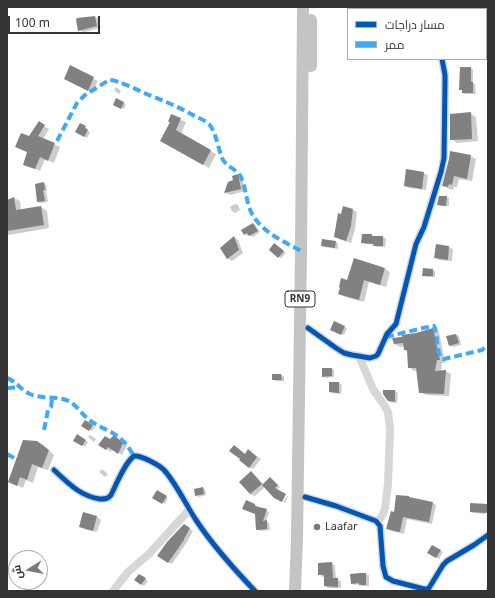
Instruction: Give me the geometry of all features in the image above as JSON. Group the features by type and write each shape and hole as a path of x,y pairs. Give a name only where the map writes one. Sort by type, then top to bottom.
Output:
{"highway":[{"name":"RN9","path":"295,591 301,251 303,7"},
{"name":"RN9","path":"303,591 310,226 311,7"}],"street":[{"path":"308,328 344,353 370,358 378,354 387,334 395,327 416,244 424,227 444,158 445,75 442,60"},
{"path":"359,356 373,390 388,412 389,420 388,484 385,508 378,522"},
{"path":"54,470 83,494 94,498 106,499 112,495 121,475 132,458 139,456 156,464 164,470 189,510 218,551 255,591"},
{"path":"305,497 336,506 378,522 380,526 384,575 393,581 424,589 429,588 442,565 488,535"},
{"path":"113,591 128,572 149,554 189,510"}],"building":[{"path":"95,16 97,26 78,31 77,18"},
{"path":"70,65 94,77 88,91 64,79"},
{"path":"460,67 471,67 473,93 462,93 462,90 459,90"},
{"path":"116,98 124,102 121,109 113,105"},
{"path":"471,112 472,139 450,140 450,114"},
{"path":"171,114 181,118 176,130 211,150 203,165 160,141 170,122 168,122"},
{"path":"39,121 45,125 38,136 55,143 48,161 40,157 35,169 23,165 27,152 15,147 21,133 29,136"},
{"path":"80,123 86,126 85,128 88,130 84,137 75,132"},
{"path":"450,151 471,155 467,179 454,176 452,185 449,184 448,187 442,186"},
{"path":"406,169 424,172 422,189 404,186"},
{"path":"238,174 241,189 224,193 228,182 233,180 232,176"},
{"path":"44,182 45,190 43,190 45,201 37,202 35,184"},
{"path":"439,196 447,196 446,206 437,205"},
{"path":"14,197 16,210 41,206 44,225 7,231 7,200"},
{"path":"343,206 353,209 351,226 346,241 334,237 338,213 341,214"},
{"path":"253,223 258,231 249,236 247,233 244,235 241,230"},
{"path":"362,234 383,236 383,246 373,246 374,244 361,243"},
{"path":"234,236 239,250 227,259 220,248"},
{"path":"322,239 336,241 335,248 321,246"},
{"path":"274,243 284,251 278,258 269,250"},
{"path":"436,244 449,246 448,260 434,258"},
{"path":"354,258 385,268 380,285 364,280 359,300 338,294 341,278 347,280"},
{"path":"423,268 433,269 433,276 422,276"},
{"path":"334,321 345,326 341,335 330,330"},
{"path":"433,328 440,360 437,360 435,371 446,370 444,394 419,393 416,368 408,368 407,350 404,350 403,343 394,344 392,338 402,337 402,335"},
{"path":"456,334 459,343 449,346 446,336"},
{"path":"322,368 332,368 332,376 322,377"},
{"path":"272,374 281,374 282,380 272,380"},
{"path":"329,382 339,382 339,393 329,392"},
{"path":"383,390 395,390 395,402 388,401 383,394"},
{"path":"85,420 93,425 89,431 81,426"},
{"path":"77,434 86,440 82,446 73,441"},
{"path":"114,435 123,443 118,454 108,447 106,450 98,445 105,436 110,439"},
{"path":"23,440 37,441 49,450 42,468 32,464 27,480 20,477 17,486 8,482"},
{"path":"234,445 245,454 248,449 257,457 249,468 229,451"},
{"path":"251,471 262,484 250,494 239,482"},
{"path":"270,477 278,485 275,488 286,494 282,502 274,498 262,485"},
{"path":"203,487 204,494 195,496 194,489"},
{"path":"157,490 167,496 162,504 152,498"},
{"path":"396,495 409,496 433,502 429,522 403,517 400,532 386,529 391,511 394,512"},
{"path":"246,500 255,504 255,506 267,509 263,521 267,520 267,529 256,530 255,514 242,509"},
{"path":"470,503 488,504 488,513 470,512"},
{"path":"83,512 97,516 93,531 79,527"},
{"path":"184,524 190,528 184,540 168,563 157,556 167,542"},
{"path":"432,545 441,550 436,558 427,553"},
{"path":"332,562 333,578 338,578 338,587 324,586 324,575 318,575 318,563"},
{"path":"366,573 366,585 359,585 359,583 351,584 350,574"},
{"path":"139,574 146,578 141,585 134,580"}],"marked path":[{"path":"57,141 77,103 85,95 109,80 113,80 171,104 209,124 217,140 222,158 241,177 249,207 258,222 270,234 301,251"},
{"path":"386,337 434,326 438,351 442,359 482,350 488,345"},
{"path":"7,378 30,394 69,401 75,405 84,416 121,439 134,456"},
{"path":"7,388 20,387"},
{"path":"44,430 48,410 51,407 52,398"},
{"path":"7,454 14,458"}],"cycle path":[{"path":"308,328 344,353 370,358 378,354 387,334 396,324 416,244 424,227 444,158 445,75 442,60"},
{"path":"54,470 80,492 103,499 108,498 111,495 124,469 130,459 134,456 141,457 154,463 162,468 168,475 196,520 216,548 255,591"},
{"path":"305,497 336,506 376,521 380,526 383,566 386,577 393,581 424,589 429,588 447,561 488,535"}],"place":[{"name":"Laafar","path":"317,527"}]}
